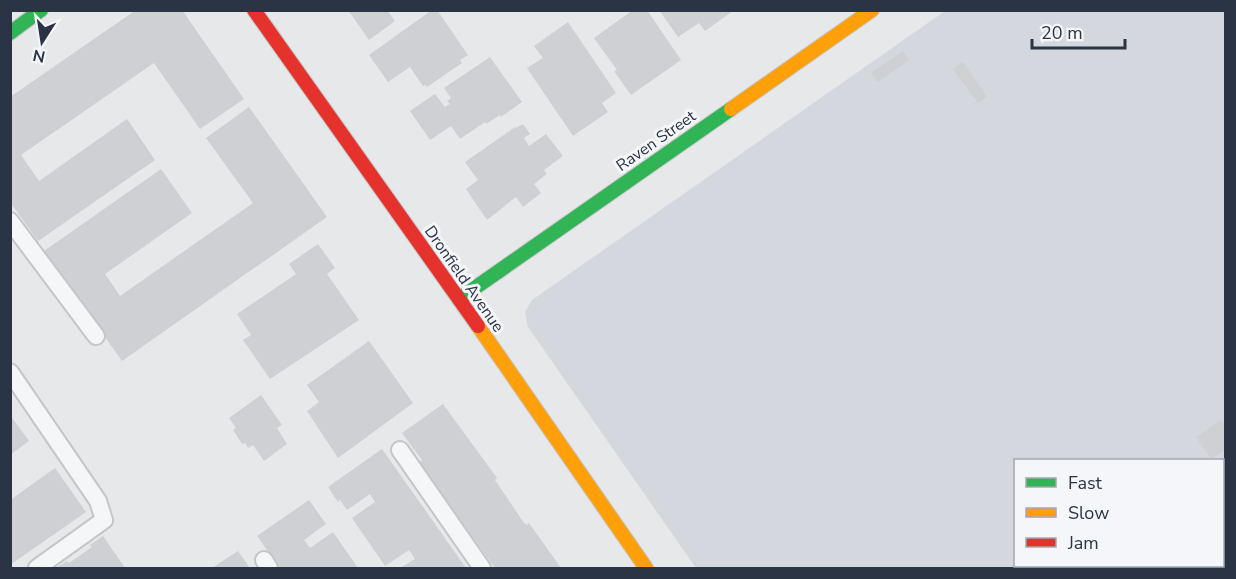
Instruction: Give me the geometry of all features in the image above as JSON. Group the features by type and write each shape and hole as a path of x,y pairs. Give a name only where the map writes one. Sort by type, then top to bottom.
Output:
{"street":[{"path":"10,33 41,10"},
{"name":"Dronfield Avenue","path":"254,10 646,568"},
{"name":"Raven Street","path":"459,299 872,10"}],"lane":[{"path":"10,221 96,336"},
{"path":"10,372 98,501 104,520 37,568"},
{"path":"400,450 482,568"}],"shaded area":[{"path":"945,11 1225,11 1225,568 696,568 528,327 525,312 532,300"}],"building":[{"path":"136,10 182,10 244,99 200,129 154,63 21,155 39,181 127,119 155,160 38,241 10,202 10,97"},
{"path":"348,10 387,10 395,21 369,40"},
{"path":"432,10 437,10 468,55 460,60 462,63 427,87 423,86 410,67 388,82 369,55"},
{"path":"633,10 647,10 681,60 631,95 614,71 617,70 594,38"},
{"path":"659,10 734,10 705,31 699,23 678,37"},
{"path":"568,22 616,93 602,103 608,112 573,136 527,68 543,58 534,46"},
{"path":"903,51 909,60 878,82 871,73"},
{"path":"490,57 522,102 501,117 500,115 486,124 485,122 460,139 451,126 430,140 410,111 435,94 445,107 450,104 447,101 451,98 444,88"},
{"path":"963,62 987,97 978,103 953,69"},
{"path":"249,107 327,217 122,361 44,251 161,169 192,213 105,274 120,296 253,203 206,138"},
{"path":"523,124 530,134 524,138 529,146 546,134 563,156 544,170 547,174 534,184 541,193 523,207 516,197 487,220 466,189 478,180 465,162 515,127"},
{"path":"318,244 335,268 327,274 359,320 270,379 243,340 251,335 237,314 296,274 289,264"},
{"path":"369,341 413,403 338,458 307,411 319,402 307,385"},
{"path":"261,395 282,425 277,428 287,444 264,461 253,445 248,448 245,443 242,444 229,418"},
{"path":"443,404 497,478 495,480 524,523 527,525 529,523 561,568 495,568 419,463 422,460 402,433"},
{"path":"10,415 29,441 10,455"},
{"path":"1221,420 1226,427 1226,449 1211,459 1196,437"},
{"path":"382,449 466,568 400,568 415,559 409,550 385,566 352,518 375,502 370,494 347,510 340,500 338,502 328,487"},
{"path":"55,468 86,512 10,565 10,500"},
{"path":"309,500 326,524 304,540 310,548 333,532 358,568 280,568 257,536"},
{"path":"103,536 125,568 56,568 67,561 69,563"},
{"path":"238,551 250,568 212,568"}],"traffic: fast":[{"path":"10,33 41,10"},
{"path":"459,299 731,109"}],"traffic: slow":[{"path":"731,109 872,10"},
{"path":"478,326 646,568"}],"traffic: jam":[{"path":"254,10 478,326"}]}
